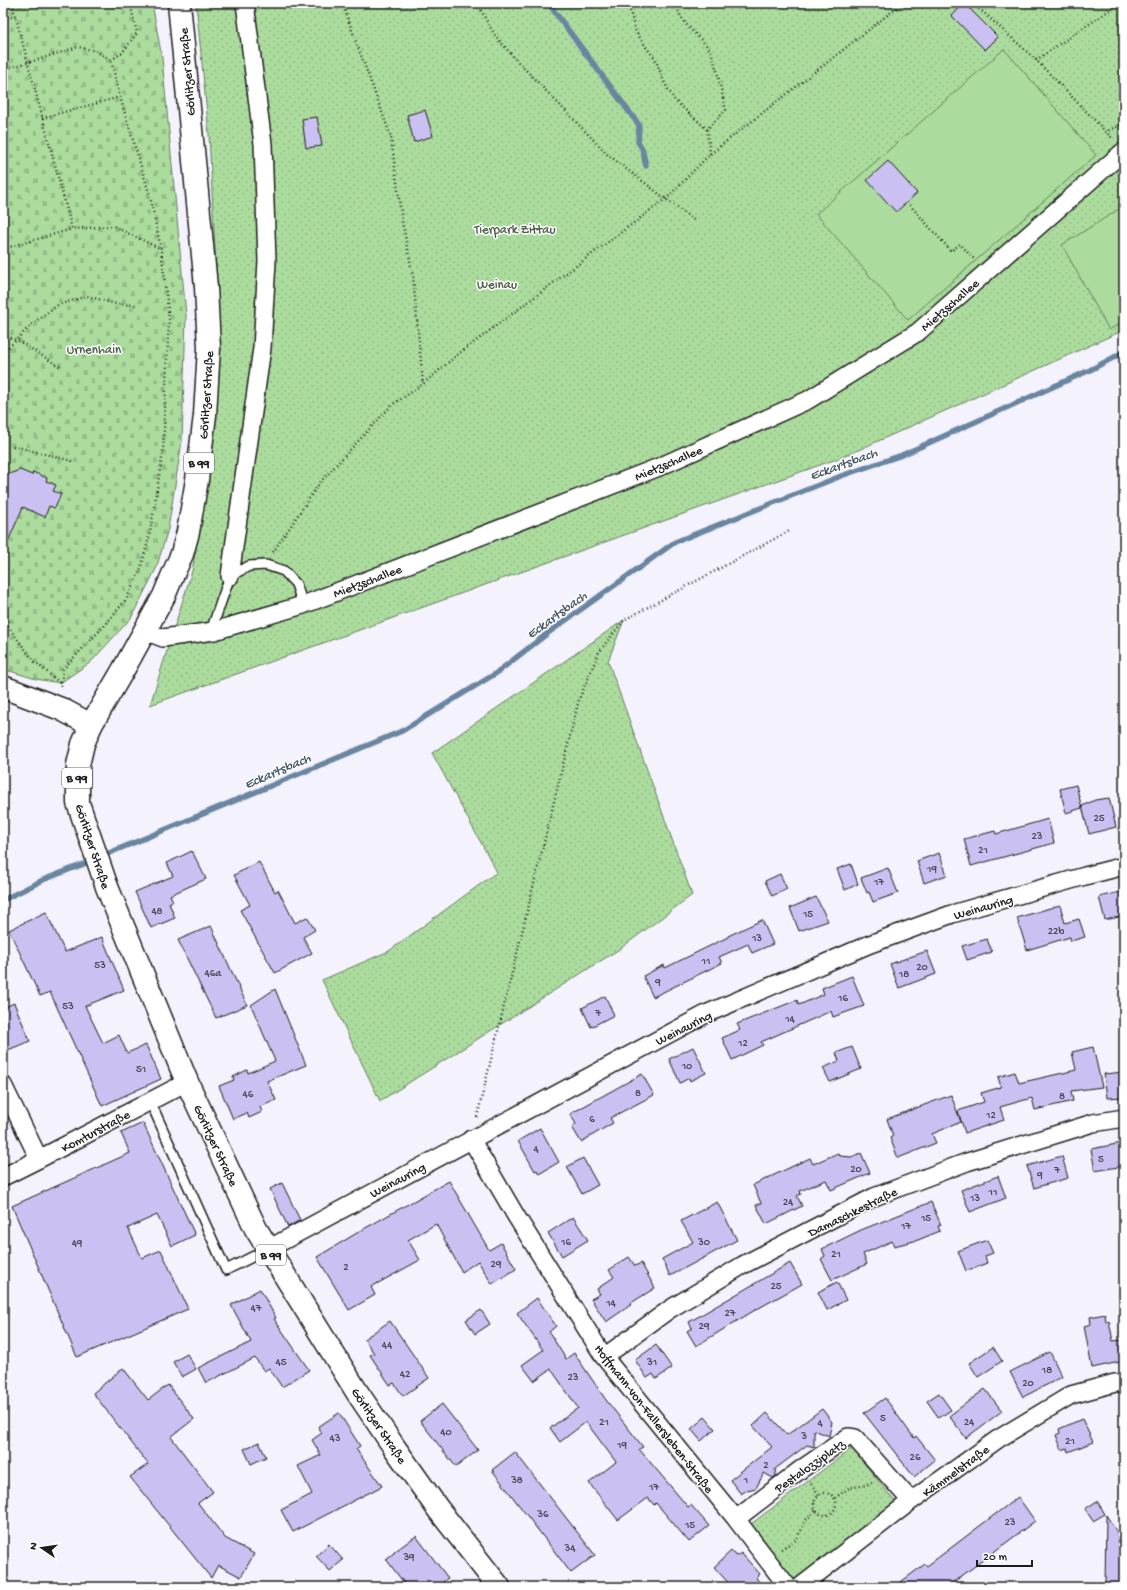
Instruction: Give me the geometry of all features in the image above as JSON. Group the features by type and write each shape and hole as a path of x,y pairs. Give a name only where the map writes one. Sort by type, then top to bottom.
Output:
{"main road":[{"name":"Görlitzer Straße","path":"179,3 206,287 209,348 206,400 197,480 188,532 182,554 164,596 91,726 83,744 78,765 78,803 107,887 187,1082 256,1229 357,1392 392,1444 438,1510 499,1587"},
{"path":"3,687 61,709 91,726"}],"street":[{"path":"230,576 262,348 267,261 263,144 245,3"},
{"name":"Mietzschallee","path":"145,631 163,638 214,631 303,605 659,467 808,400 918,332 1119,146"},
{"name":"Weinauring","path":"268,1249 706,1014 870,944 952,914 1124,866"},
{"name":"Komturstraße","path":"3,1177 187,1082"},
{"path":"3,1086 39,1159"},
{"name":"Damaschkestraße","path":"604,1357 670,1309 736,1269 874,1198 967,1162 1093,1123 1124,1118"},
{"name":"Hoffmann-von-Fallersleben-Straße","path":"471,1139 516,1216 604,1357 736,1519 788,1587"},
{"name":"Kämmelstraße","path":"800,1587 911,1501 998,1439 1071,1395 1115,1383 1124,1383"},
{"name":"Pestalozziplatz","path":"736,1519 800,1470 848,1437 855,1438 911,1501"}],"lane":[{"path":"214,631 213,625 230,576 249,566 266,565 284,571 296,584 303,605"},
{"path":"150,1101 226,1270 268,1249"}],"path":[{"path":"12,3 72,229"},
{"path":"111,60 122,53 137,33 130,3"},
{"path":"342,3 391,137 402,221 413,276 423,384"},
{"path":"477,3 494,34 517,61 608,155 695,220"},
{"path":"628,3 635,30 655,58 664,82 676,101 707,129 710,154"},
{"path":"677,3 686,24 712,52 726,110 707,129"},
{"path":"266,565 277,544 321,481 392,405 423,384 457,355 667,198 710,154 903,3"},
{"path":"973,3 1036,60 1119,146"},
{"path":"1036,60 1120,3"},
{"path":"3,19 16,16"},
{"path":"3,69 78,47 96,51 111,60 120,97 150,196 161,249 169,319 163,452 150,532 141,568 127,598 106,624 63,669 60,683 34,661 3,620"},
{"path":"42,118 120,97"},
{"path":"1105,132 1124,123"},
{"path":"907,202 951,251 960,244 975,260"},
{"path":"3,249 72,229 113,226 161,249"},
{"path":"3,354 33,323 58,305 87,296 116,304 136,305"},
{"path":"3,335 17,340 62,368"},
{"path":"13,446 72,461"},
{"path":"471,1139 579,699 599,652 624,620 791,530"},
{"path":"835,1498 849,1488 866,1485 887,1473"},
{"path":"822,1493 830,1494 835,1498 837,1506 830,1515 822,1515 816,1510 814,1504 815,1500 822,1493"},
{"path":"766,1559 796,1540 806,1520 816,1510"}],"green space":[{"name":"Urnenhain","path":"3,3 152,3 162,58 186,315 182,441 168,529 156,569 131,618 91,662 60,683 36,679 3,669"},
{"name":"Tierpark Zittau","path":"196,3 1124,3 1124,330 845,456 150,705 192,571 210,472 220,344 209,134"},
{"path":"1004,49 1096,155 908,320 816,214"},
{"path":"1124,206 1124,321 1109,330 1062,245"},
{"path":"624,620 608,661 692,895 621,948 380,1101 322,980 389,951 497,872 432,753"},
{"path":"852,1448 897,1504 795,1585 747,1527"}],"building":[{"path":"964,3 998,37 985,50 952,16"},
{"path":"425,110 433,136 414,142 407,115"},
{"path":"317,117 322,146 306,148 302,119"},
{"path":"888,161 917,193 896,212 867,180"},
{"path":"20,470 32,475 33,472 47,478 46,481 56,485 53,491 61,494 55,508 49,506 45,517 23,507 3,553 3,484 6,475"},
{"path":"1076,785 1082,808 1066,813 1060,789"},
{"path":"1109,798 1116,827 1089,834 1082,806 1095,800"},
{"path":"1048,819 1054,843 971,866 964,839 995,831 996,834"},
{"path":"192,851 206,879 170,895 173,901 169,903 175,918 151,928 135,892 173,876 167,863"},
{"path":"939,853 947,875 924,883 917,861"},
{"path":"259,862 275,892 278,890 295,923 307,917 315,930 303,937 312,953 275,973 240,910 250,905 234,875"},
{"path":"851,864 858,884 845,890 837,869"},
{"path":"888,868 898,893 873,902 869,892 867,893 861,878"},
{"path":"780,874 787,889 772,896 765,881"},
{"path":"1124,891 1124,916 1105,920 1099,897"},
{"path":"816,897 828,921 799,931 790,908"},
{"path":"1060,905 1065,923 1079,919 1085,937 1071,941 1070,937 1027,950 1017,918"},
{"path":"46,912 65,952 102,937 124,990 85,1006 103,1043 119,1035 127,1053 146,1045 161,1079 102,1106 50,992 40,996 9,930"},
{"path":"762,920 773,944 752,953 748,944 719,957 722,963 653,997 643,976 664,965 665,968"},
{"path":"211,926 247,1005 216,1018 178,940"},
{"path":"987,939 992,952 967,960 962,946"},
{"path":"927,951 936,974 899,988 890,964"},
{"path":"852,976 864,1006 833,1017 831,1011 761,1042 763,1045 732,1060 722,1038 740,1030 737,1024 797,1000 799,1005 824,994 822,988"},
{"path":"275,989 306,1065 267,1081 276,1100 260,1107 262,1112 249,1118 247,1113 233,1119 219,1086 234,1080 233,1077 247,1070 248,1073 275,1061 251,1005"},
{"path":"605,996 614,1015 591,1027 582,1008"},
{"path":"14,1003 30,1041 3,1052 3,1008"},
{"path":"693,1047 706,1073 690,1081 689,1078 680,1083 669,1059"},
{"path":"852,1047 861,1069 830,1082 823,1068 839,1061 836,1053"},
{"path":"1093,1047 1102,1087 1071,1091 1073,1101 1035,1110 1032,1098 1000,1107 1004,1120 965,1133 958,1111 984,1102 981,1093 1001,1087 998,1077 1015,1072 1019,1083 1076,1070 1072,1052"},
{"path":"1124,1072 1124,1097 1107,1098 1104,1074"},
{"path":"642,1074 654,1095 610,1118 613,1123 581,1142 572,1127 576,1124 570,1114"},
{"path":"951,1095 961,1122 932,1134 936,1143 898,1158 890,1138 893,1136 887,1119"},
{"path":"143,1123 195,1235 172,1246 157,1215 128,1228 142,1258 161,1250 188,1309 77,1357 12,1206 130,1153 121,1133"},
{"path":"540,1128 559,1162 539,1174 537,1170 535,1171 518,1141"},
{"path":"1122,1143 1124,1166 1095,1171 1091,1149"},
{"path":"838,1153 840,1156 851,1157 861,1153 870,1173 831,1190 826,1180 800,1191 801,1194 797,1196 802,1206 766,1224 756,1205 761,1203 753,1185 810,1158 813,1164"},
{"path":"1062,1156 1068,1178 1034,1188 1027,1166"},
{"path":"583,1158 598,1185 582,1194 567,1167"},
{"path":"998,1176 1006,1198 970,1212 961,1190"},
{"path":"449,1181 489,1250 501,1243 516,1269 492,1284 478,1261 462,1272 436,1224 408,1240 420,1260 371,1287 375,1295 349,1310 317,1257"},
{"path":"282,1183 300,1220 288,1227 270,1189"},
{"path":"717,1202 737,1240 670,1276 662,1259 693,1242 681,1221"},
{"path":"931,1202 941,1225 938,1226 940,1231 918,1240 894,1246 892,1241 863,1254 867,1264 832,1280 821,1259 825,1256 822,1249 861,1230"},
{"path":"573,1217 588,1240 562,1256 548,1233"},
{"path":"987,1240 993,1253 985,1256 987,1263 966,1271 958,1251"},
{"path":"629,1257 635,1266 641,1263 655,1288 631,1303 632,1304 606,1322 591,1299 600,1294 597,1289 614,1277 609,1270"},
{"path":"790,1263 802,1284 750,1313 696,1346 687,1331 692,1328 689,1322"},
{"path":"837,1282 846,1300 827,1310 818,1292"},
{"path":"260,1289 276,1318 274,1319 309,1370 282,1387 269,1368 264,1371 255,1358 206,1383 198,1368 251,1342 231,1305"},
{"path":"537,1298 556,1326 549,1332 566,1359 574,1353 606,1400 643,1447 639,1449 688,1507 691,1505 709,1526 689,1542 656,1503 654,1505 648,1498 618,1520 589,1483 616,1462 586,1422 560,1442 550,1428 578,1408 551,1369 534,1381 522,1365 543,1350 517,1313"},
{"path":"481,1310 490,1324 475,1334 466,1320"},
{"path":"1105,1314 1106,1322 1109,1321 1113,1341 1122,1340 1124,1361 1092,1368 1084,1326 1091,1324 1090,1317"},
{"path":"390,1321 429,1378 403,1396 394,1383 390,1385 370,1355 374,1353 364,1339"},
{"path":"656,1345 672,1368 656,1379 653,1374 647,1378 635,1360"},
{"path":"993,1347 1002,1361 978,1377 969,1363"},
{"path":"1050,1352 1062,1377 1023,1397 1010,1372"},
{"path":"187,1354 196,1369 182,1377 173,1362"},
{"path":"123,1368 148,1400 168,1385 194,1419 171,1437 213,1492 198,1503 225,1538 254,1554 241,1577 218,1565 211,1578 130,1477 148,1464 93,1393"},
{"path":"985,1389 1002,1411 966,1438 949,1416"},
{"path":"939,1393 951,1410 939,1418 927,1401"},
{"path":"885,1398 914,1438 916,1436 935,1460 914,1477 864,1413"},
{"path":"442,1404 478,1450 456,1467 420,1421"},
{"path":"822,1409 832,1422 829,1436 814,1430 814,1447 807,1445 775,1469 776,1476 773,1478 764,1473 756,1488 747,1490 741,1494 730,1480 772,1447 753,1426 767,1413 787,1435"},
{"path":"339,1413 360,1446 356,1449 382,1486 293,1532 281,1510 312,1494 298,1466 321,1455 312,1440 322,1433 318,1427"},
{"path":"705,1417 715,1429 701,1441 691,1429"},
{"path":"1082,1419 1093,1442 1068,1452 1067,1448 1062,1450 1056,1435 1060,1433 1059,1429"},
{"path":"259,1442 266,1457 251,1464 244,1449"},
{"path":"515,1452 595,1555 571,1573 492,1470"},
{"path":"1018,1497 1035,1521 947,1587 894,1587 925,1564 927,1566"},
{"path":"1097,1501 1105,1514 1093,1521 1085,1509"},
{"path":"1106,1515 1124,1543 1124,1587 1105,1587"},
{"path":"416,1536 448,1578 436,1587 407,1587 386,1559"},
{"path":"329,1544 343,1560 330,1571 316,1556"},
{"path":"731,1551 737,1556 741,1553 760,1574 756,1578 764,1587 732,1587 714,1567"}],"waterway":[{"path":"548,3 639,125 638,142 642,148 646,166"},
{"name":"Eckartsbach","path":"102,856 402,731 495,674 548,633 675,542 841,476 902,455 1090,370 1124,352"},
{"name":"Eckartsbach","path":"3,900 43,880 94,860"}],"park label":[{"name":"Weinau","path":"497,283"}]}
